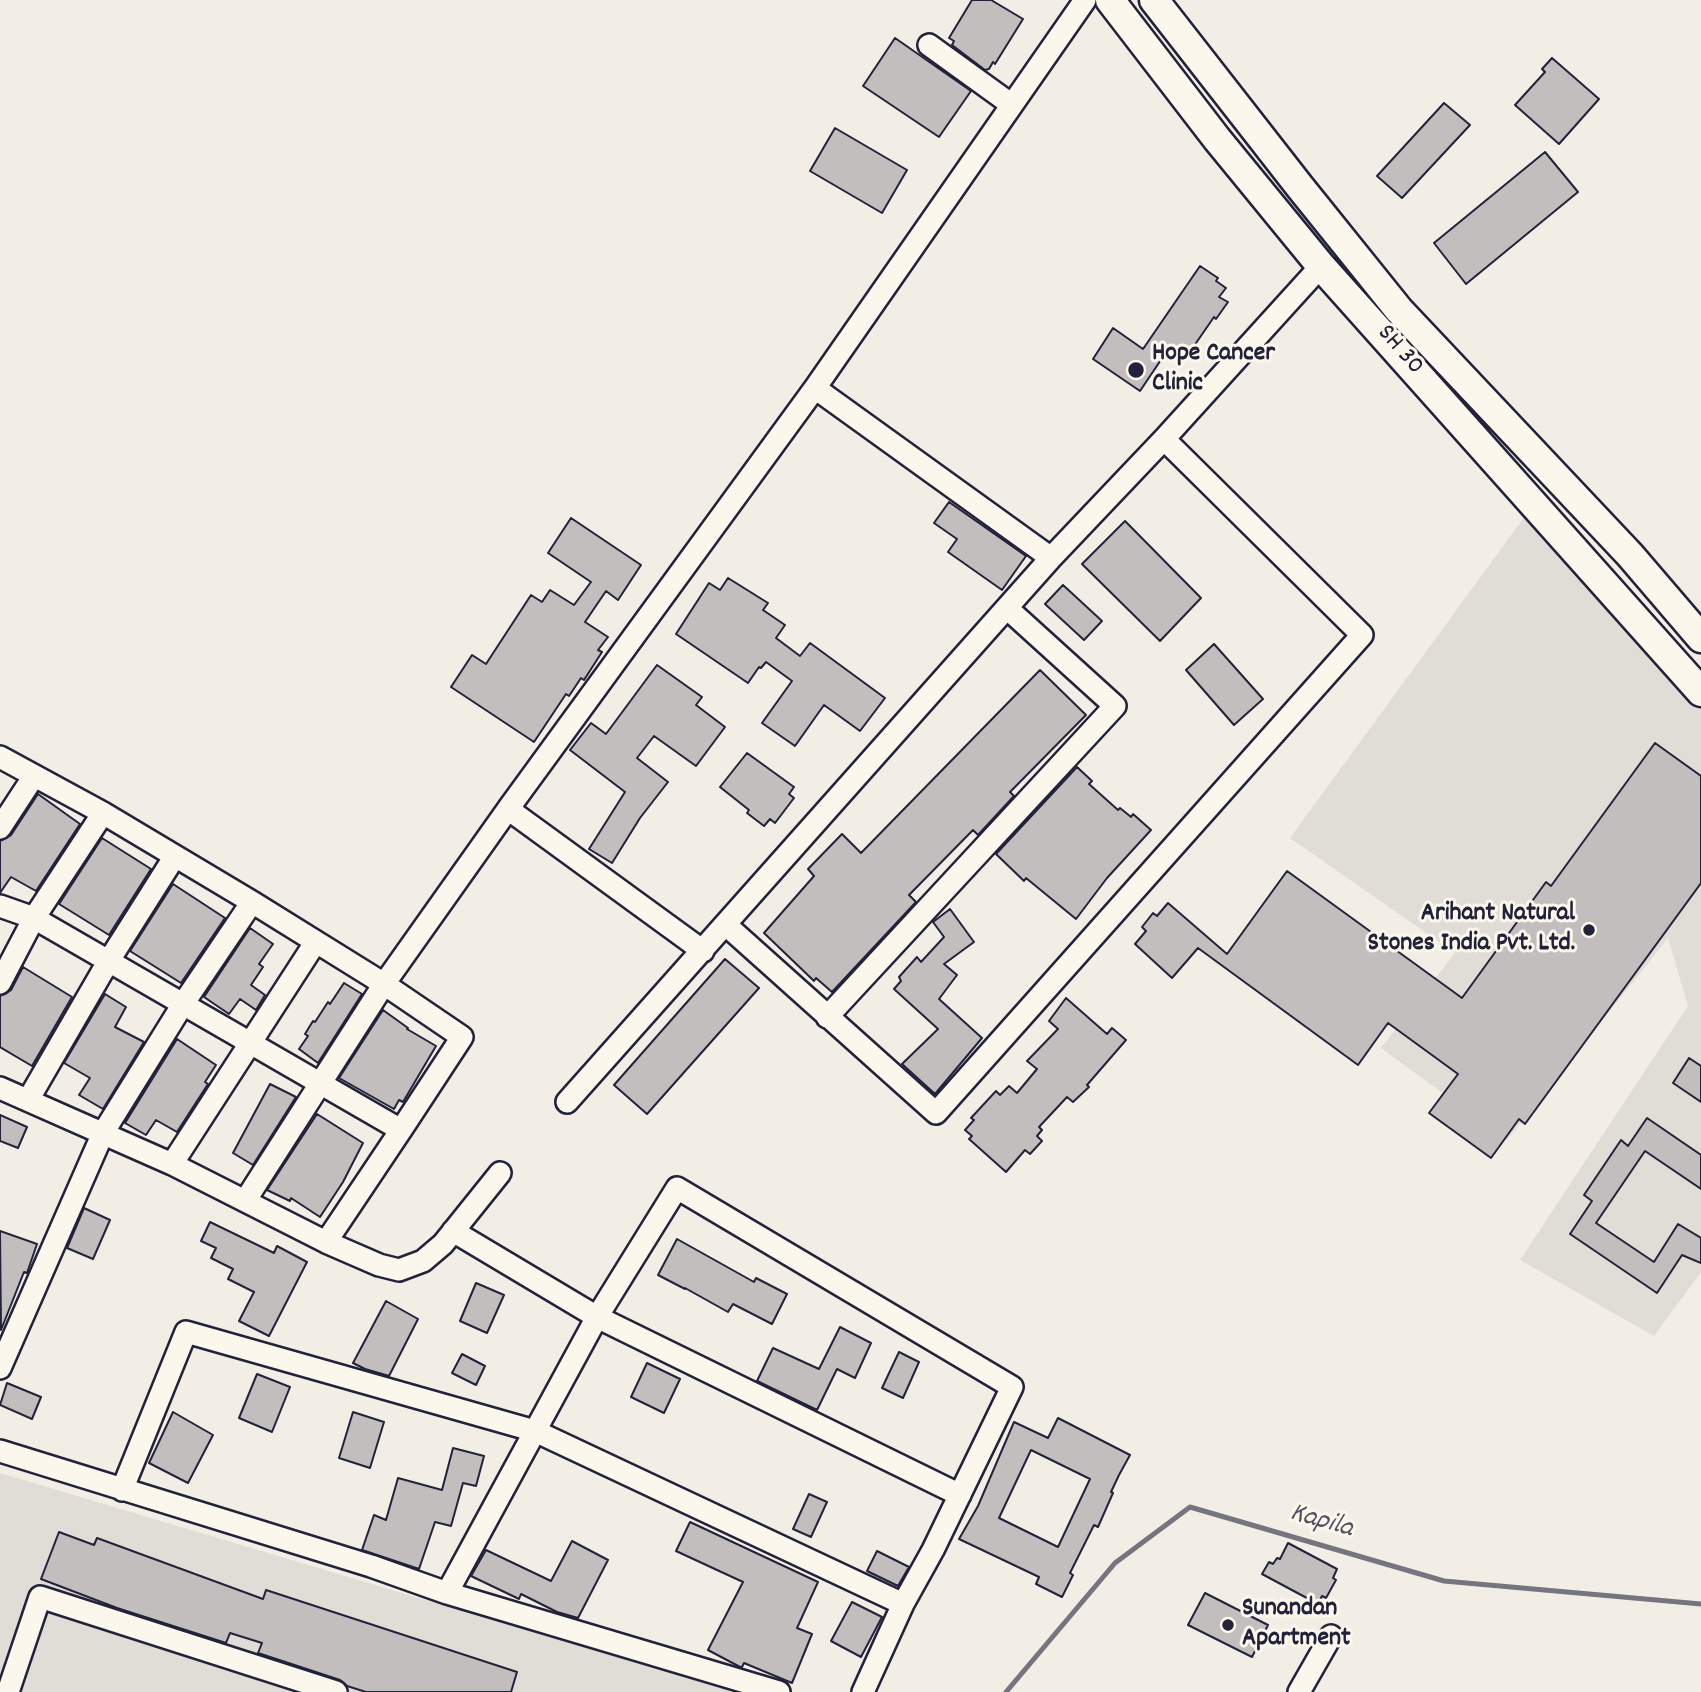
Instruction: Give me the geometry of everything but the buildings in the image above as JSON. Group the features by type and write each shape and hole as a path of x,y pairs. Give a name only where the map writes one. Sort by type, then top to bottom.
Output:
{"main road":[{"name":"SH 30","path":"1110,0 1217,139 1321,266 1701,692"},
{"name":"SH 30","path":"1154,0 1399,310 1630,555 1701,638"}],"street":[{"path":"245,1202 384,984 815,388 1085,0"},
{"path":"929,45 1012,105"},
{"path":"567,1102 1051,558 1164,439 1321,266"},
{"path":"815,388 1051,558"},
{"path":"726,925 936,1112 1362,635 1164,439"},
{"path":"827,1017 1115,706 1008,608"},
{"path":"0,757 103,813 251,902 384,984 462,1037 326,1242"},
{"path":"0,828 34,776"},
{"path":"508,809 702,951"},
{"path":"0,983 34,918 103,813"},
{"path":"28,1100 108,962 174,856"},
{"path":"0,1368 103,1133 183,1004 251,902"},
{"path":"0,906 34,918 401,1130"},
{"path":"172,1164 315,943"},
{"path":"0,1088 172,1164 326,1242 379,1265 399,1270 423,1261 453,1231 500,1173"},
{"path":"447,1593 597,1317 677,1188 1012,1387 933,1550 903,1604 863,1692"},
{"path":"453,1231 597,1317 960,1495"},
{"path":"122,1490 186,1332 535,1431 903,1604"},
{"path":"0,1451 371,1566 447,1593 779,1692"},
{"path":"8,1692 40,1597 336,1692"},
{"path":"1299,1692 1331,1636"}],"shaded area":[{"path":"1528,512 1701,708 1701,1272 1654,1336 1520,1260 1688,1006 1668,938 1507,1140 1381,1048 1455,953 1290,838"},
{"path":"0,1473 734,1692 0,1692"}],"waterway":[{"name":"Kapila","path":"1006,1692 1115,1563 1190,1507 1444,1581 1701,1604"}],"place":[{"name":"Hope Cancer Clinic","path":"1136,370"},
{"name":"Arihant Natural Stones India Pvt. Ltd.","path":"1589,930"},
{"name":"Sunandan Apartment","path":"1228,1625"}]}
